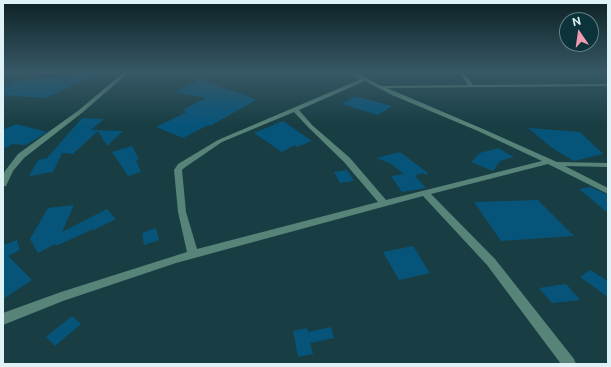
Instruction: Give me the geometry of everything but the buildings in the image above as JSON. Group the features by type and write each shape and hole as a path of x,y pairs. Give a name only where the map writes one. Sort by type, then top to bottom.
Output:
{"street":[{"path":"3,184 10,171 22,156 106,90"},
{"path":"193,254 182,212 178,170 181,166 220,141 340,90"},
{"path":"387,90 489,133 608,191"},
{"path":"295,109 310,126 347,160 384,203"},
{"path":"3,319 61,297 193,254 384,203 553,163 608,165"},
{"path":"426,193 492,262 569,364"}]}
